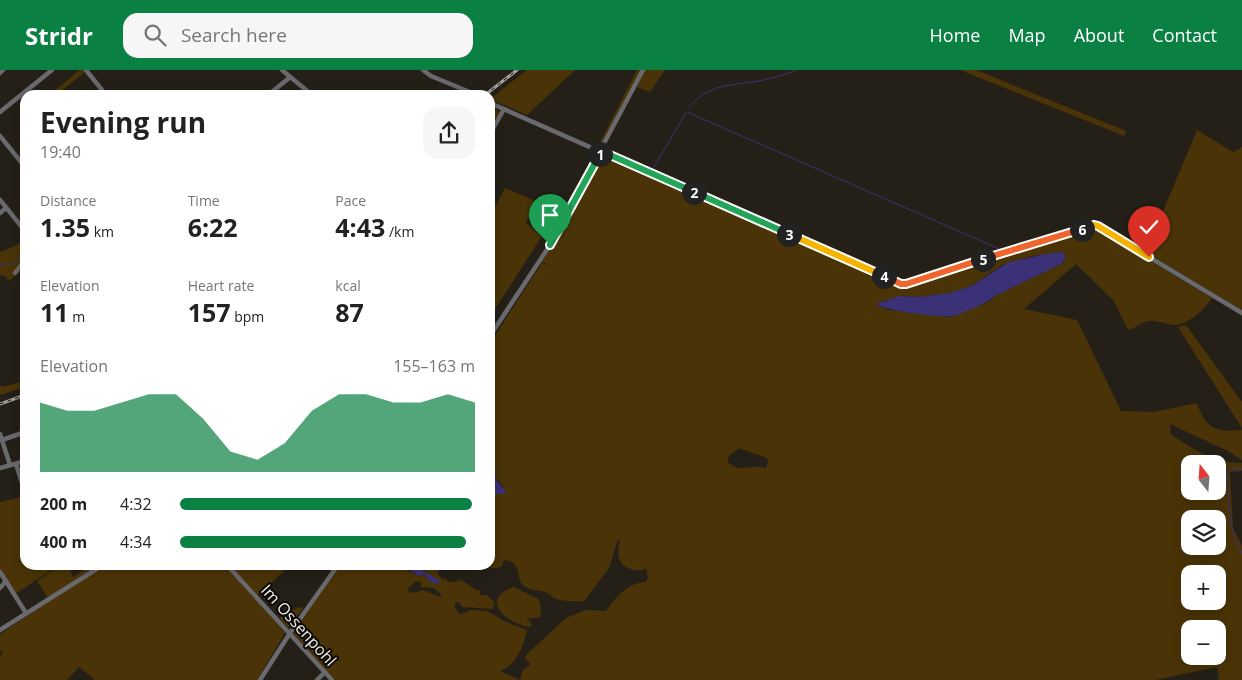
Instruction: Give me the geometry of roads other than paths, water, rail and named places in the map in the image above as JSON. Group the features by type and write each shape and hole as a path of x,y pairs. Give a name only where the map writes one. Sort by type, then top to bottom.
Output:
{"street":[{"path":"0,73 4,70"},
{"path":"27,90 52,70"},
{"path":"86,70 102,90"},
{"path":"282,70 305,90"},
{"path":"423,70 431,76 465,90"},
{"path":"495,328 550,245 643,70"},
{"path":"274,90 289,78"},
{"path":"0,112 20,96"},
{"path":"495,105 901,284 1096,225 1242,313"},
{"path":"495,125 504,109"},
{"path":"0,136 20,161"},
{"path":"0,200 20,226"},
{"path":"0,213 6,208"},
{"path":"15,272 20,266"},
{"path":"0,434 10,465"},
{"path":"2,440 20,434"},
{"path":"0,468 20,463"},
{"path":"16,464 20,477"},
{"path":"1,628 95,570"},
{"name":"Im Ossenpohl","path":"232,570 332,680"},
{"path":"260,680 290,633 334,570"},
{"path":"0,572 26,613"},
{"path":"0,588 6,581"},
{"path":"317,680 325,672"}],"waterway":[{"path":"689,108 702,95 718,88 763,80 795,70"},
{"path":"687,112 1004,251"},
{"path":"654,167 686,113"},
{"path":"0,264 10,265 20,257"},
{"path":"1242,468 1229,469 1227,472 1229,504 1234,535 1242,554"}],"railway":[{"path":"491,90 517,70"},
{"path":"0,404 20,397"}]}
